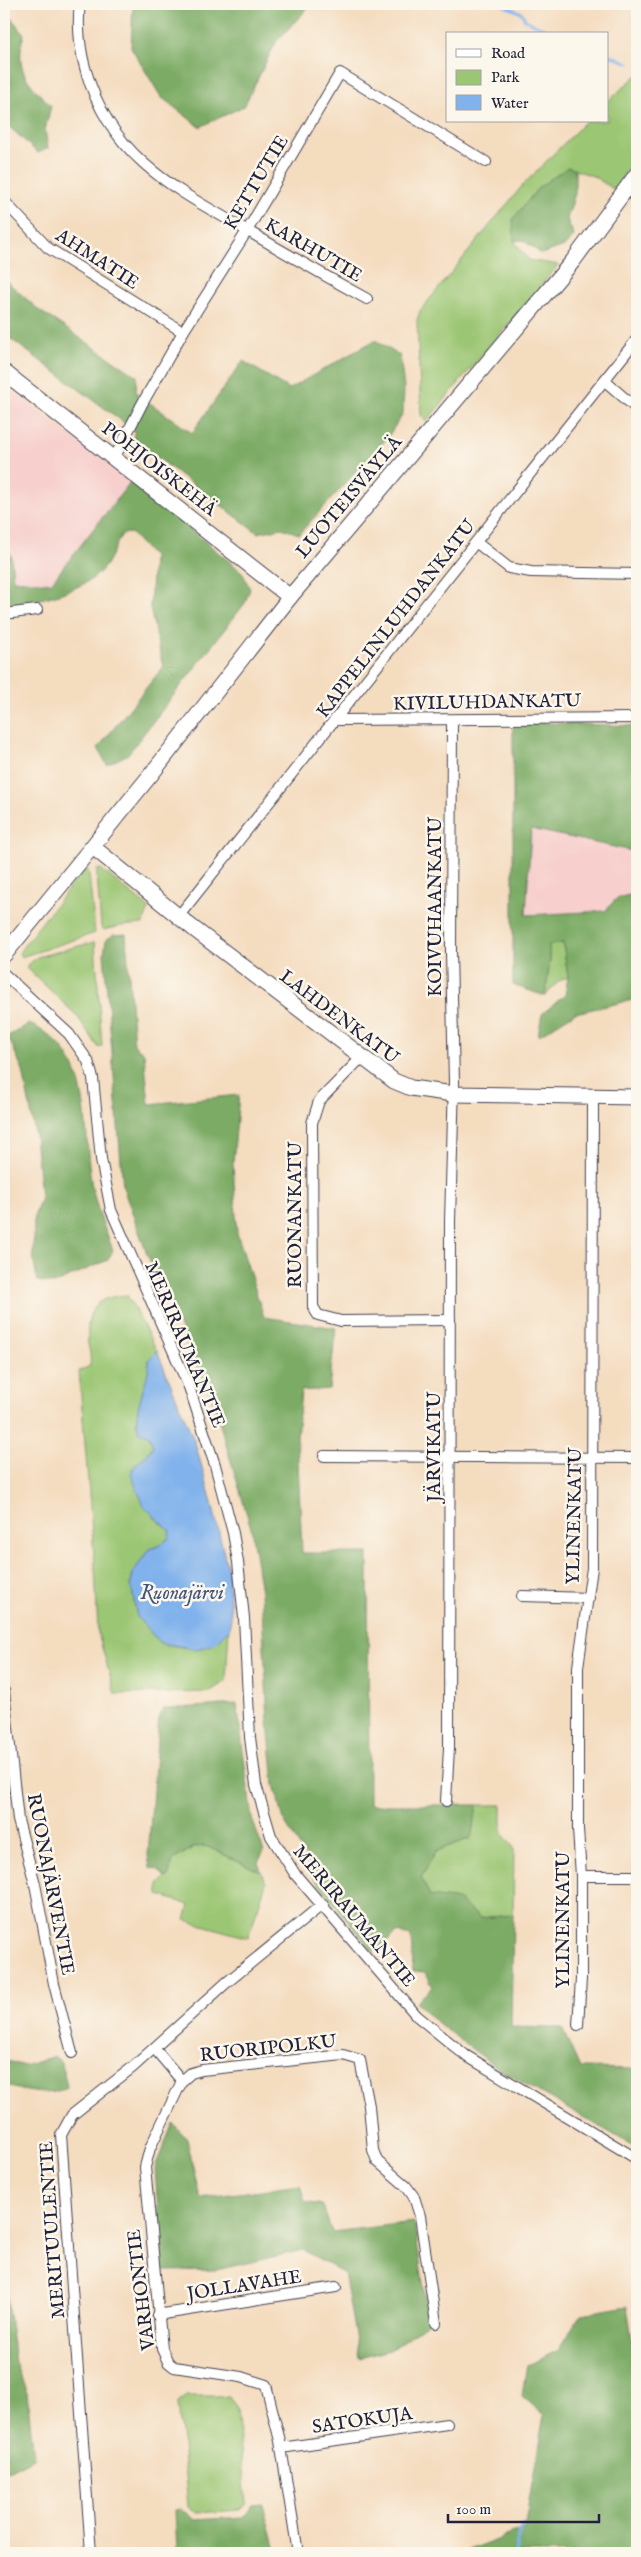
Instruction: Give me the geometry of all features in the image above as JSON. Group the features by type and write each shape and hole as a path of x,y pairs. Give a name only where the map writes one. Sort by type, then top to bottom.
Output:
{"main road":[{"name":"LUOTEISVÄYLÄ","path":"4,956 93,847 290,597 573,261 637,174"},
{"name":"POHJOISKEHÄ","path":"4,372 115,457 290,597"},
{"name":"LAHDENKATU","path":"93,847 178,917 360,1058 394,1082 411,1088 453,1094 637,1097"}],"street":[{"name":"KARHUTIE","path":"80,4 80,35 84,64 94,99 108,124 131,152 154,173 193,200 367,298"},
{"name":"KETTUTIE","path":"115,457 142,404 183,332 247,230 340,73 486,162"},
{"name":"AHMATIE","path":"4,200 48,248 183,332"},
{"name":"KAPPELINLUHDANKATU","path":"178,917 337,720 637,339"},
{"path":"605,381 637,409"},
{"path":"477,543 509,568 531,572 637,574"},
{"path":"4,614 37,610"},
{"name":"KIVILUHDANKATU","path":"337,720 452,720 606,716 637,718"},
{"name":"KOIVUHAANKATU","path":"452,720 453,1094"},
{"name":"MERIRAUMANTIE","path":"4,974 69,1034 88,1061 93,1078 101,1159 106,1193 111,1210 197,1408 233,1533 241,1586 250,1737 256,1785 264,1820 278,1851 295,1874 323,1904 407,2006 432,2029 465,2055 637,2159"},
{"name":"RUONANKATU","path":"360,1058 319,1100 312,1123 312,1307 318,1315 341,1321 450,1320"},
{"name":"JÄRVIKATU","path":"446,1801 449,1748 450,1320 453,1094"},
{"name":"YLINENKATU","path":"578,2025 581,1979 581,1876 578,1829 578,1667 592,1568 593,1097"},
{"path":"324,1456 637,1458"},
{"path":"522,1596 589,1598"},
{"name":"RUONAJÄRVENTIE","path":"4,1691 18,1820 35,1884 54,1984 72,2053"},
{"path":"581,1876 637,1876"},
{"name":"MERITUULENTIE","path":"91,2553 61,2135 72,2115 154,2048 226,1982 323,1904"},
{"path":"154,2048 182,2081"},
{"name":"RUORIPOLKU","path":"182,2081 191,2073 228,2065 343,2055 360,2060 369,2106 373,2150 377,2161 406,2186 414,2197 420,2216 436,2323"},
{"name":"VARHONTIE","path":"182,2081 150,2148 145,2167 157,2316 162,2349 168,2362 174,2367 241,2376 266,2385 282,2448 298,2553"},
{"name":"JOLLAVAHE","path":"157,2316 336,2287"},
{"name":"SATOKUJA","path":"282,2448 447,2424"}],"shaded area":[{"path":"4,385 131,481 51,583 13,580 11,555 4,550"},
{"path":"530,829 637,852 637,893 617,898 606,911 526,915"}],"green space":[{"path":"4,4 9,4 5,10 24,34 21,57 25,74 29,82 51,106 45,130 48,148 38,153 4,122"},
{"path":"133,4 355,4 353,11 308,8 276,42 244,106 200,127 161,97 131,47"},
{"path":"637,75 637,155 615,190 593,176 567,167 514,241 529,260 558,265 426,422 421,415 417,320 420,311 522,186 585,122 608,122 608,101"},
{"path":"568,167 575,170 575,194 567,219 574,236 565,246 541,254 523,240 514,241 513,219 539,187"},
{"path":"4,279 40,311 137,376 136,393 192,433 243,361 289,389 375,340 400,356 404,388 403,413 388,437 299,534 282,528 258,533 134,440 134,430 4,334"},
{"path":"131,481 242,572 250,589 245,603 128,754 107,765 98,748 163,667 150,608 153,557 131,533 122,534 101,571 82,585 41,599 4,604 4,550 11,555 13,580 51,583"},
{"path":"513,722 637,726 637,852 531,829 526,915 605,911 617,898 637,893 637,999 575,1013 538,1036 542,1014 565,995 568,977 563,943 549,945 550,961 545,996 513,985"},
{"path":"85,868 87,868 89,875 95,933 21,957 19,953 25,944"},
{"path":"101,869 149,908 143,924 120,926 104,930 101,927 97,870"},
{"path":"126,934 134,1045 144,1053 149,1104 239,1095 233,1163 237,1233 264,1317 336,1328 329,1389 301,1391 297,1437 302,1553 368,1553 369,1805 477,1805 471,1838 436,1851 421,1878 430,1896 458,1900 480,1918 513,1915 511,2027 562,2028 580,2068 637,2069 637,2148 499,2069 436,2022 416,2002 433,1987 425,1972 413,1971 411,1936 397,1933 373,1952 309,1872 311,1865 285,1823 274,1785 268,1721 261,1592 251,1528 212,1398 147,1254 123,1187 104,954 106,940 113,935"},
{"path":"94,942 102,1046 99,1048 77,1016 26,967 37,957"},
{"path":"563,943 568,977 559,981 545,996 550,961 549,945"},
{"path":"29,1024 50,1036 65,1052 75,1070 85,1113 91,1181 100,1216 113,1250 108,1260 53,1284 37,1281 33,1257 34,1217 41,1198 35,1134 23,1071 8,1036"},
{"path":"127,1295 157,1351 149,1359 148,1375 136,1424 149,1435 153,1446 145,1458 132,1469 154,1517 170,1531 168,1539 159,1546 149,1549 133,1573 131,1584 137,1616 160,1643 181,1647 197,1649 214,1644 229,1629 226,1681 209,1692 115,1694 98,1633 95,1567 79,1371 90,1366 88,1328 91,1312 94,1307 104,1299"},
{"path":"237,1704 252,1819 264,1852 258,1862 261,1872 206,1846 194,1847 173,1860 168,1877 165,1877 157,1869 150,1868 148,1855 159,1715 164,1709"},
{"path":"477,1805 502,1805 502,1833 514,1848 513,1915 480,1918 458,1900 430,1896 421,1878 436,1851 471,1838"},
{"path":"206,1846 261,1872 266,1883 248,1938 185,1920 189,1905 159,1895 159,1883 165,1877 168,1877 173,1860 194,1847"},
{"path":"54,2056 62,2063 67,2087 44,2093 4,2085 4,2060 25,2066"},
{"path":"173,2123 187,2139 200,2198 300,2185 305,2202 322,2205 332,2232 414,2222 429,2322 390,2350 359,2358 344,2273 303,2250 216,2270 162,2271 155,2167"},
{"path":"4,2273 15,2363 27,2393 34,2458 4,2473"},
{"path":"627,2306 637,2372 637,2448 634,2451 637,2476 637,2553 468,2553 468,2550 524,2529 544,2415 522,2396 527,2365 557,2351 581,2314"},
{"path":"186,2396 229,2396 237,2408 246,2503 240,2510 197,2513 188,2506 178,2402"},
{"path":"264,2504 277,2553 177,2553 175,2510 181,2509 195,2520 244,2517 253,2505"}],"water":[{"name":"Ruonajärvi","path":"157,1351 195,1443 211,1499 228,1571 231,1617 229,1629 214,1644 197,1649 160,1643 137,1617 131,1584 133,1573 149,1549 159,1546 168,1539 170,1531 144,1506 131,1474 135,1466 153,1446 149,1435 139,1432 137,1414 149,1368 149,1359"}],"waterway":[{"path":"501,4 522,13 525,20 552,32"},
{"path":"608,54 629,63"},
{"path":"516,2553 522,2523"}]}
